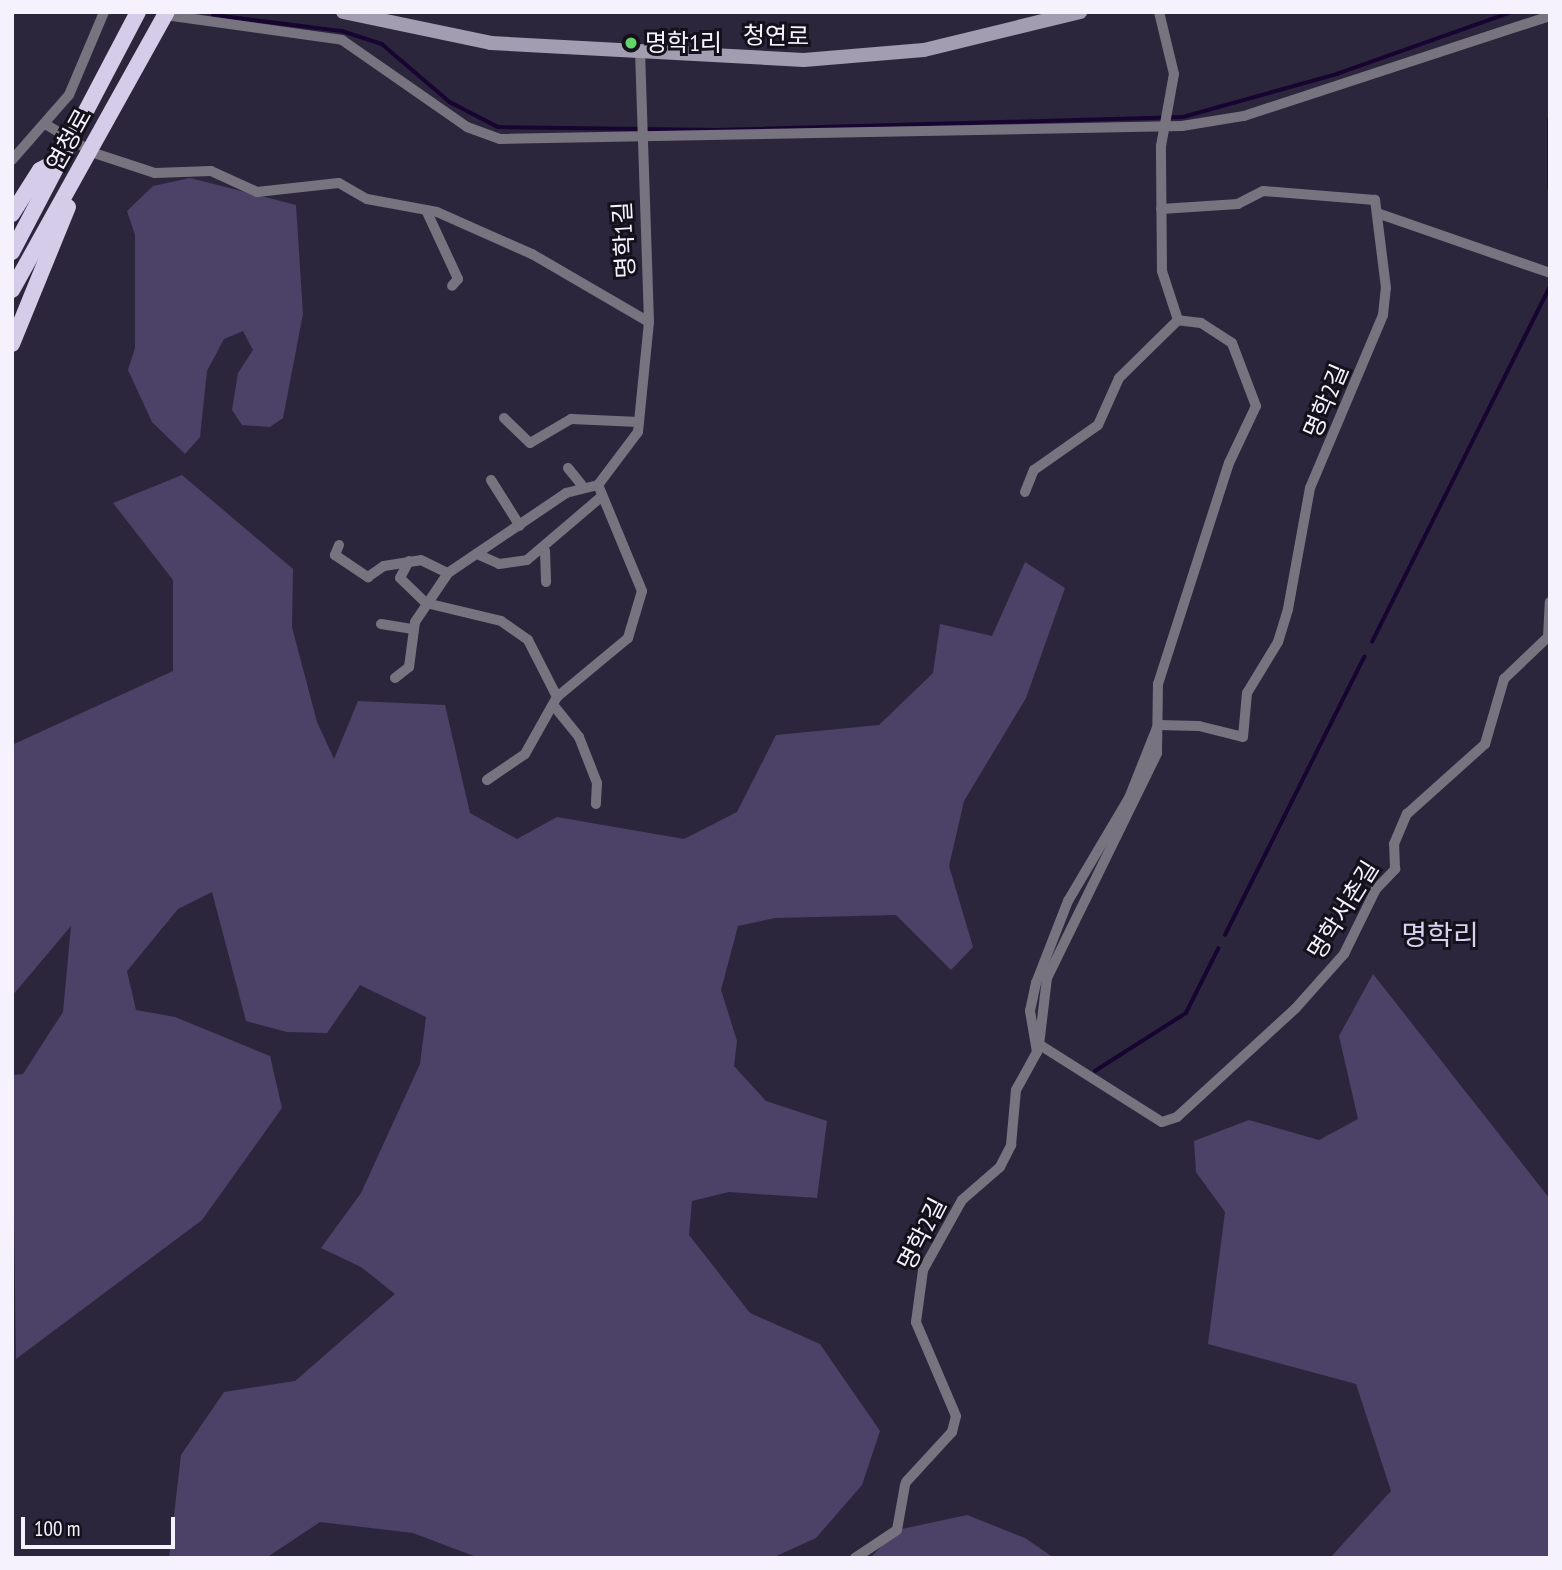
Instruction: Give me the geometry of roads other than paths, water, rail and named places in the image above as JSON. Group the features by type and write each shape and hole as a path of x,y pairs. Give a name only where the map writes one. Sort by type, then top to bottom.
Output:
{"highway":[{"name":"연청로","path":"12,252 138,12"},
{"name":"연청로","path":"12,290 48,237 70,186 166,14"},
{"path":"12,214 40,170 59,160"},
{"path":"12,344 48,237"}],"main road":[{"name":"청연로","path":"343,12 491,43 640,56 870,57 958,44 1080,12"}],"street":[{"path":"1025,492 1034,470 1098,425 1119,378 1178,320 1164,283 1161,209 1165,124 1174,74 1159,12"},
{"path":"166,14 342,40 467,127 500,139 1165,124 1244,116 1550,16"},
{"path":"12,160 45,124 75,83 100,15"},
{"name":"명학1길","path":"598,485 620,462 639,422 649,322 640,137 640,56"},
{"path":"45,124 94,153 155,173 211,170 257,192 339,183 367,199 426,210 532,254 649,322"},
{"path":"1161,209 1238,204 1262,191 1375,200 1377,213 1550,273"},
{"path":"426,210 458,279 452,286"},
{"name":"명학2길","path":"1158,725 1199,726 1243,737 1247,693 1278,642 1288,609 1310,488 1383,315 1377,213"},
{"name":"명학2길","path":"855,1558 897,1530 905,1484 953,1432 956,1416 916,1322 923,1270 962,1200 1000,1167 1012,1145 1016,1090 1037,1044 1047,978 1146,781 1158,725 1158,684 1229,463 1256,406 1232,343 1201,323 1178,320"},
{"path":"504,418 530,443 571,419 639,422"},
{"path":"568,468 582,485"},
{"path":"491,480 520,526"},
{"path":"395,678 410,667 412,629 447,573 582,485 598,485 642,591 628,638 555,701 525,754 487,780"},
{"path":"477,554 512,565 545,551 601,497"},
{"path":"339,545 335,555 368,577 409,561 432,562 447,573"},
{"path":"545,551 546,582"},
{"path":"409,561 400,578 426,603 501,621 528,640 555,701 579,737 597,783 596,803"},
{"name":"명학서촌길","path":"1037,1044 1162,1122 1177,1117 1296,1009 1345,954 1376,889 1395,869 1394,844 1406,814 1485,744 1504,679 1548,637 1550,602"},
{"path":"381,624 412,629"}],"waterway":[{"path":"213,15 342,31 382,44 450,102 498,127 717,130 1183,117 1337,74 1512,12"},
{"path":"1550,119 1550,188"},
{"path":"1372,642 1550,287"},
{"path":"1225,935 1364,657"},
{"path":"1095,1071 1186,1013 1218,949"}],"place":[{"name":"명학1리","path":"631,43"}],"district":[{"name":"명학리","path":"1440,935"}]}
